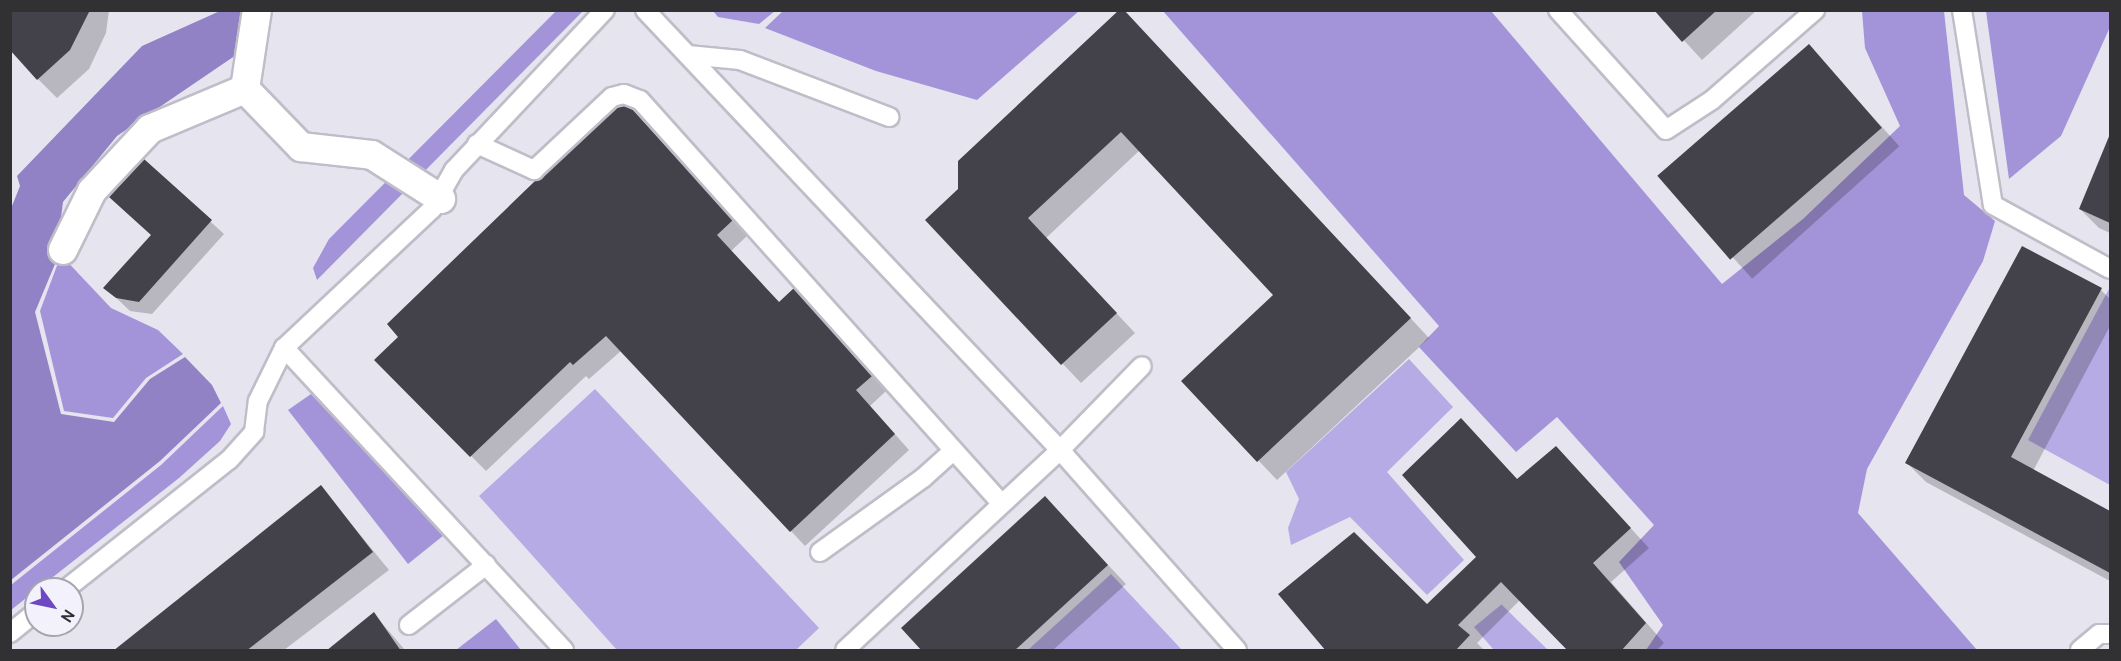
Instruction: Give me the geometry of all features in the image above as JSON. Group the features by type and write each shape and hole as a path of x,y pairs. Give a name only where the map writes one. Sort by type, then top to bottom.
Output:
{"street":[{"path":"245,89 257,10"},
{"path":"245,89 300,147 372,154 441,199"},
{"path":"63,250 92,191 150,129 245,89"}],"lane":[{"path":"81,577 235,453 254,432 258,402 284,348 441,199 454,170 604,10"},
{"path":"645,10 1060,450 1236,651"},
{"path":"1558,10 1666,130 1712,100 1815,10"},
{"path":"1962,10 1993,205 2110,269"},
{"path":"687,55 741,60 889,117"},
{"path":"477,144 534,170 612,97 624,94 640,100 1002,504"},
{"path":"284,348 564,651"},
{"path":"846,651 1060,450 1142,366"},
{"path":"820,552 923,478 953,451"},
{"path":"409,625 486,565"},
{"path":"10,633 24,622"},
{"path":"2080,651 2099,634 2110,634"}],"shaded area":[{"path":"220,11 247,11 239,53 117,136 63,202 55,264 35,312 61,414 114,422 150,379 185,357 212,385 221,403 160,461 11,580 10,211 20,186 17,176 142,46"},
{"path":"556,11 583,11 317,280 313,268 329,239"},
{"path":"713,11 775,11 759,24 718,17"},
{"path":"783,11 1079,11 977,100 876,71 765,28"},
{"path":"1163,11 1491,11 1722,284 1803,219 1900,126 1865,48 1862,11 1944,11 1964,195 1995,221 1983,261 1867,469 1858,513 1977,650 1646,650 1663,625 1619,562 1654,525 1557,417 1516,452 1419,347 1439,326"},
{"path":"1986,11 2110,11 2110,27 2061,136 2009,179"},
{"path":"61,255 111,308 158,330 183,354 146,378 113,418 64,411 40,311"},
{"path":"2110,287 2110,485 2028,440"},
{"path":"1409,359 1453,407 1387,472 1464,560 1427,595 1350,517 1291,545 1288,528 1299,499 1286,472"},
{"path":"595,389 819,628 796,650 617,650 479,496"},
{"path":"311,394 444,535 408,564 288,410"},
{"path":"223,406 231,424 220,441 179,478 53,577 24,577 24,600 11,610 11,585 161,465"},
{"path":"1111,574 1182,650 1028,650"},
{"path":"1502,604 1548,650 1494,650 1474,627"},
{"path":"496,619 521,650 456,650"}],"building":[{"path":"10,10 90,10 70,50 37,80 10,50"},
{"path":"1119,10 1124,10 1411,318 1257,462 1181,381 1273,295 1121,132 1028,218 1117,313 1061,365 925,220 958,189 958,161"},
{"path":"1654,10 1717,10 1682,42"},
{"path":"1809,44 1882,128 1730,260 1657,176"},
{"path":"625,106 633,110 733,220 717,235 779,302 794,288 872,376 856,390 895,434 790,532 606,336 573,365 570,362 470,457 374,360 398,337 387,324 535,181 617,108"},
{"path":"2110,134 2110,223 2079,209"},
{"path":"144,159 212,220 139,302 116,298 103,288 151,235 109,197"},
{"path":"2022,246 2102,288 2011,457 2110,511 2110,573 1905,463"},
{"path":"1461,418 1517,479 1556,446 1631,528 1593,563 1646,623 1621,651 1568,651 1501,582 1458,625 1470,635 1455,651 1326,651 1278,594 1354,532 1427,604 1476,557 1402,475"},
{"path":"321,485 373,552 246,651 113,651"},
{"path":"1045,496 1108,565 1014,651 922,651 901,628"},
{"path":"374,612 401,651 326,651"}]}
